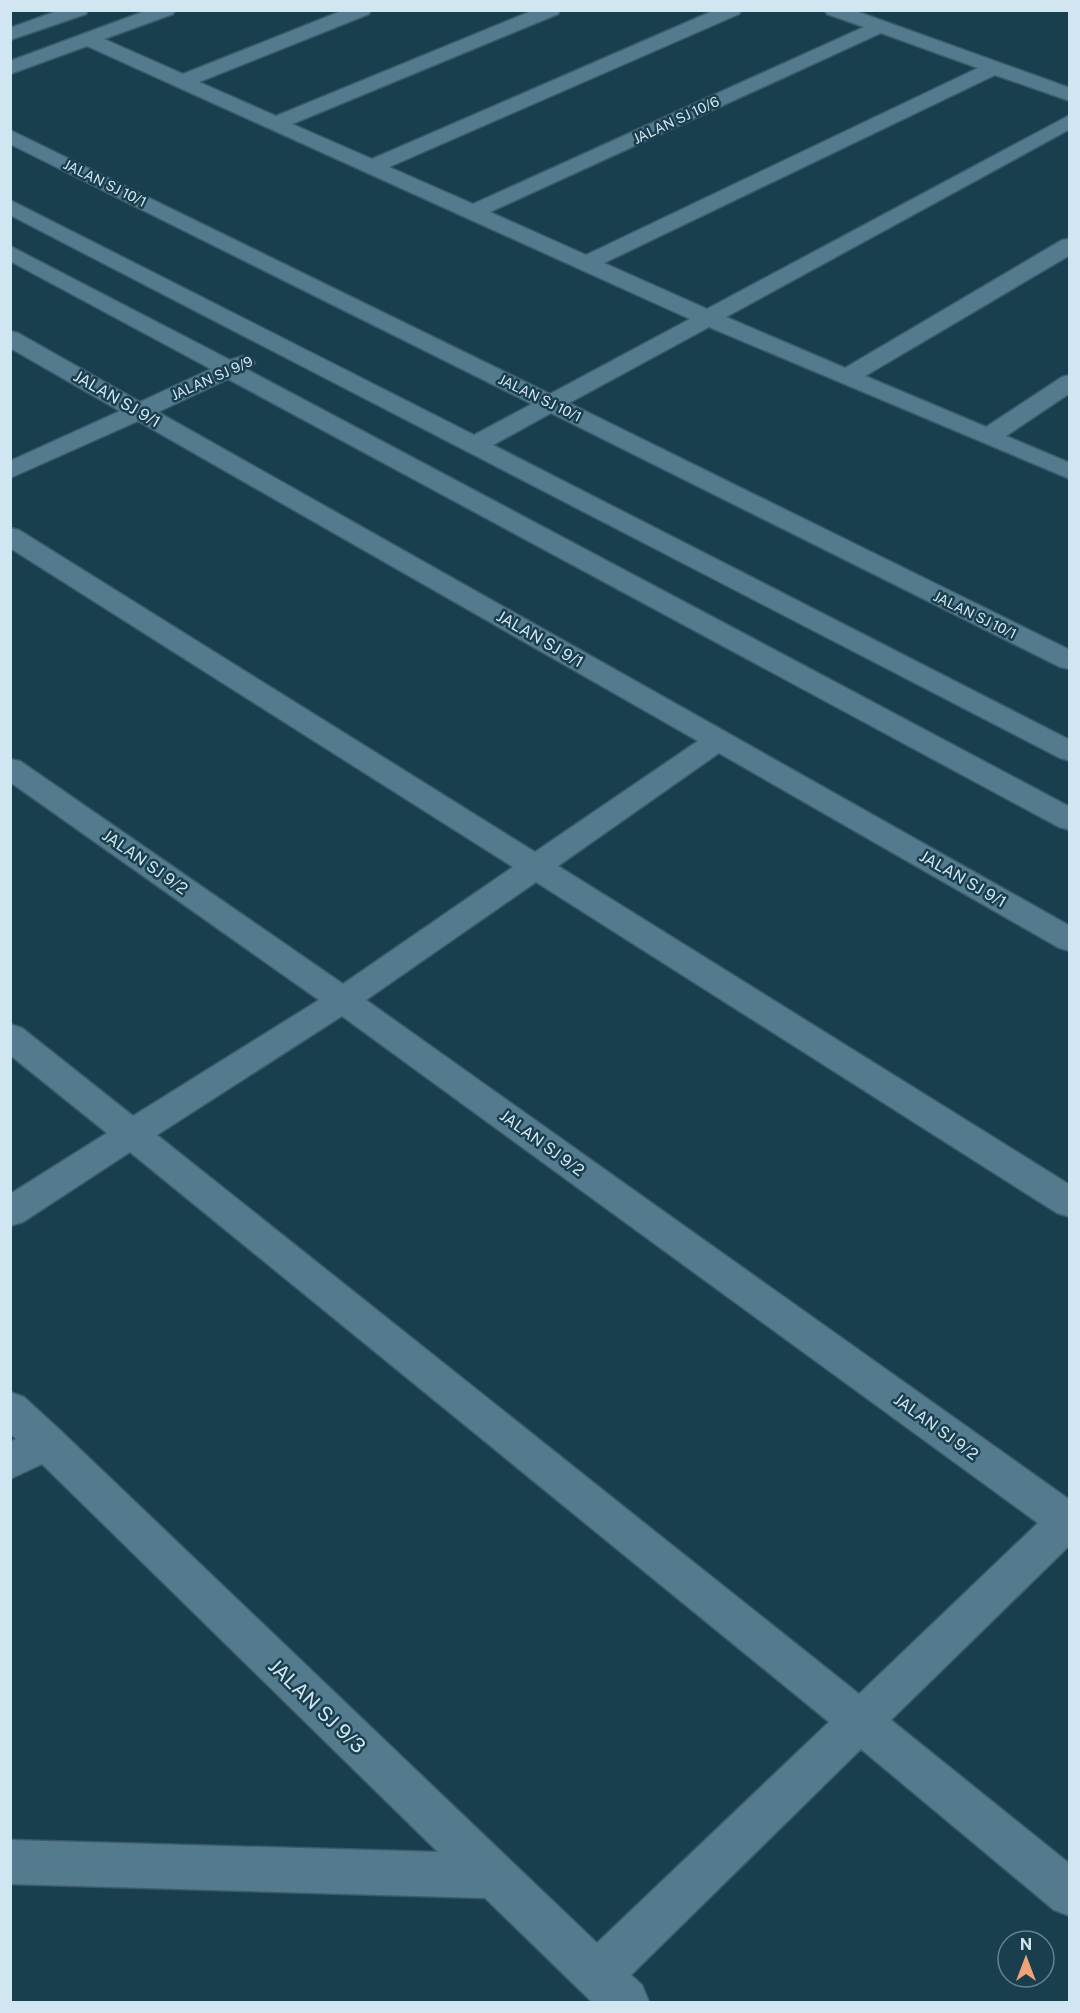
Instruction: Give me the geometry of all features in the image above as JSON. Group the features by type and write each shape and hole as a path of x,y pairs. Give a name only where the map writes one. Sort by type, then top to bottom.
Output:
{"street":[{"path":"10,34 79,10"},
{"path":"10,68 166,10"},
{"path":"181,82 362,10"},
{"path":"274,124 551,10"},
{"path":"370,168 732,10"},
{"path":"834,10 1070,95"},
{"name":"JALAN SJ 10/6","path":"471,213 880,27"},
{"path":"88,39 705,317 1070,472"},
{"path":"585,264 996,67"},
{"path":"474,445 705,317 1070,122"},
{"name":"JALAN SJ 10/1","path":"10,136 1070,661"},
{"path":"10,206 1070,752"},
{"path":"847,378 1070,245"},
{"path":"10,252 1070,820"},
{"name":"JALAN SJ 9/1","path":"10,338 1070,940"},
{"name":"JALAN SJ 9/9","path":"10,471 229,369 284,346"},
{"path":"988,438 1070,382"},
{"path":"10,536 1070,1203"},
{"path":"10,1212 343,1000 719,740"},
{"name":"JALAN SJ 9/2","path":"10,768 343,1000 1068,1520"},
{"path":"10,1036 131,1136 861,1722 1070,1894"},
{"name":"JALAN SJ 9/3","path":"10,1407 28,1452 495,1876 611,1989"},
{"path":"611,1989 861,1722 1068,1520"},
{"path":"10,1862 495,1876"}]}
